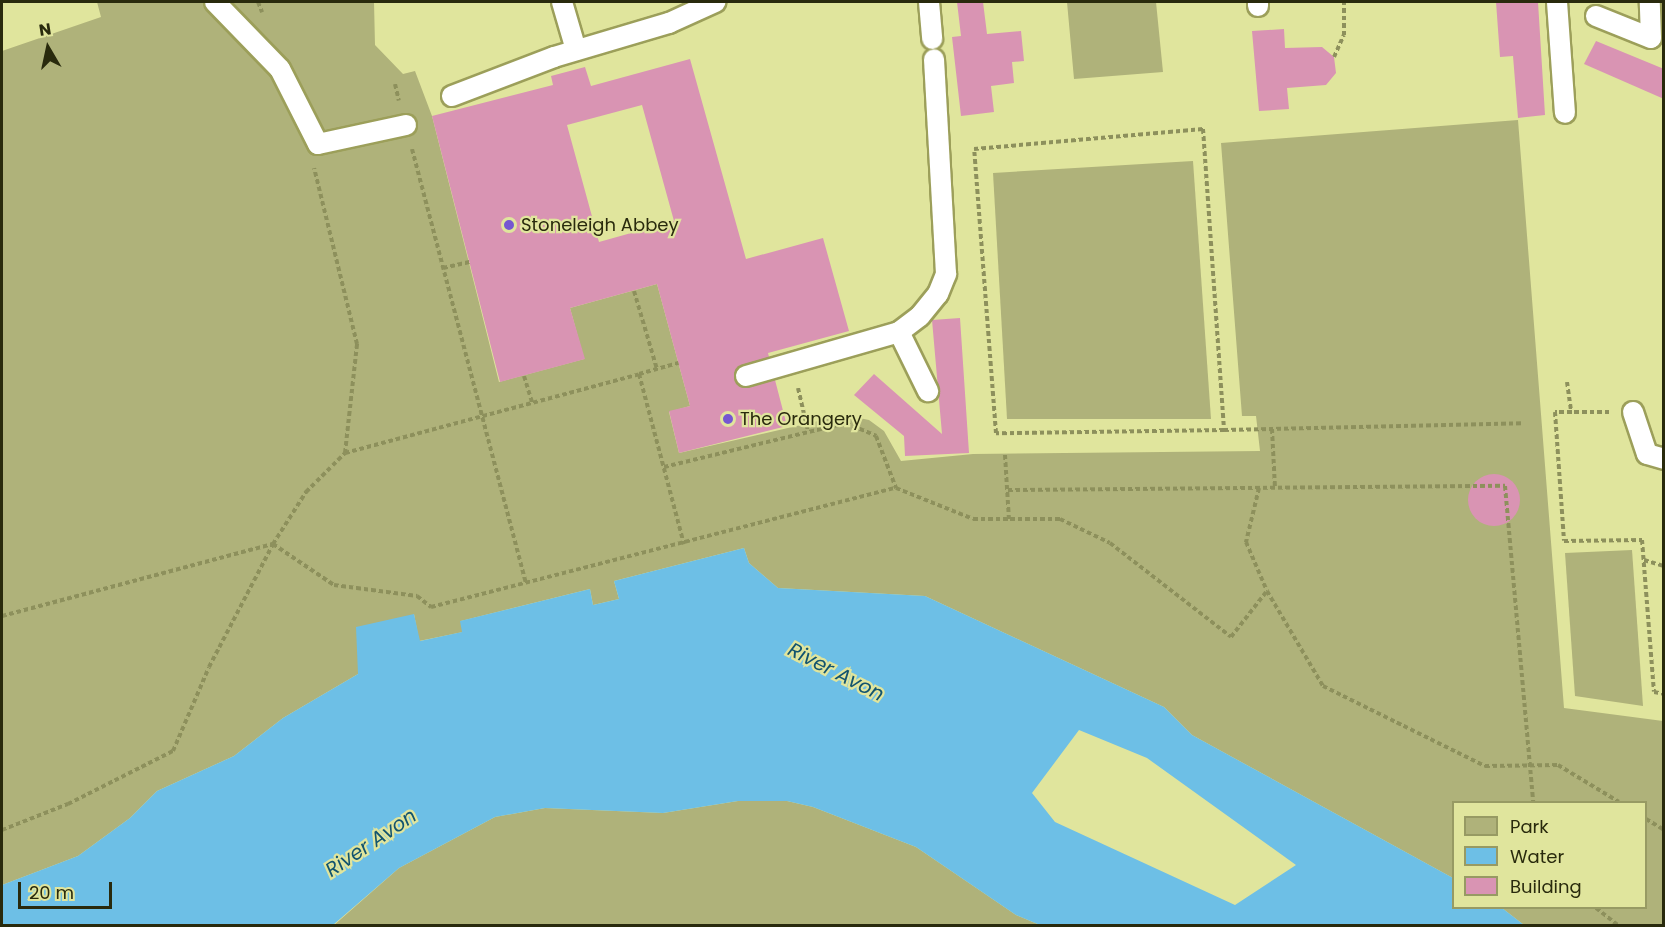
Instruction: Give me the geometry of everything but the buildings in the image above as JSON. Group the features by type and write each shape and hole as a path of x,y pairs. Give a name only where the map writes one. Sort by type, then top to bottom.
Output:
{"lane":[{"path":"215,2 280,69 318,144 406,125"},
{"path":"562,2 576,50"},
{"path":"452,96 576,50 669,23 715,2"},
{"path":"746,376 899,332 920,316 946,274 929,2"},
{"path":"1557,2 1565,112"},
{"path":"1596,16 1651,38 1650,2"},
{"path":"899,332 928,391"},
{"path":"1634,412 1647,454 1664,459"}],"path":[{"path":"1334,57 1344,35 1344,2"},
{"path":"395,84 526,583"},
{"path":"1224,430 1203,129 974,149 996,433 1224,430 1523,423"},
{"path":"318,144 314,166 357,344 345,453"},
{"path":"443,268 469,262"},
{"path":"634,291 657,369"},
{"path":"2,830 68,804 173,751 209,667 273,544 306,492 345,453 678,363"},
{"path":"639,374 684,544"},
{"path":"524,376 532,403"},
{"path":"796,380 808,431"},
{"path":"1568,382 1571,412"},
{"path":"1634,412 1555,412 1564,541 1642,540 1654,692 1664,694"},
{"path":"664,467 846,423 863,427 876,436 896,488"},
{"path":"1272,429 1275,488"},
{"path":"1005,455 1009,520"},
{"path":"1008,490 1505,486 1527,766 1533,801"},
{"path":"2,616 273,544 334,585 417,596 431,607 896,488 973,519 1060,519 1110,543 1231,637 1267,591"},
{"path":"1259,488 1246,542 1267,591 1323,687 1485,766 1558,765 1617,801"},
{"path":"1644,560 1664,566"},
{"path":"1647,820 1664,830"},
{"path":"1597,909 1619,926"}],"green space":[{"path":"97,2 374,2 375,45 403,74 415,71 432,116 499,382 584,359 570,308 657,284 690,406 669,412 679,453 844,415 869,420 884,431 901,461 973,454 1260,451 1256,416 1242,416 1221,143 1518,120 1564,708 1663,721 1663,925 1524,925 1503,909 1647,909 1647,801 1452,801 1452,877 1192,735 1164,707 925,596 778,588 749,563 744,548 614,581 619,599 593,605 590,589 461,621 463,632 419,641 414,614 358,674 283,718 234,756 157,791 130,818 78,856 2,885 2,51 101,17"},
{"path":"1067,2 1156,2 1163,72 1074,79"},
{"path":"1193,161 1211,419 1007,419 993,173"},
{"path":"1632,550 1643,706 1575,696 1565,553"},
{"path":"738,801 787,801 813,807 916,847 1016,915 1040,925 333,926 399,868 495,817 545,808 663,813"}],"water":[{"name":"River Avon","path":"744,548 749,563 778,588 925,596 1164,707 1192,735 1452,877 1452,909 1503,909 1524,925 1040,925 1016,915 916,847 813,807 787,801 738,801 663,813 545,808 495,817 399,868 333,925 2,925 2,885 78,856 130,818 157,791 234,756 283,718 358,674 356,627 414,614 420,641 462,632 460,621 590,589 593,605 619,599 614,581","holes":["1079,730 1147,758 1296,865 1235,905 1055,822 1032,793"]}],"place":[{"name":"Stoneleigh Abbey","path":"509,225"},
{"name":"The Orangery","path":"728,419"}]}
